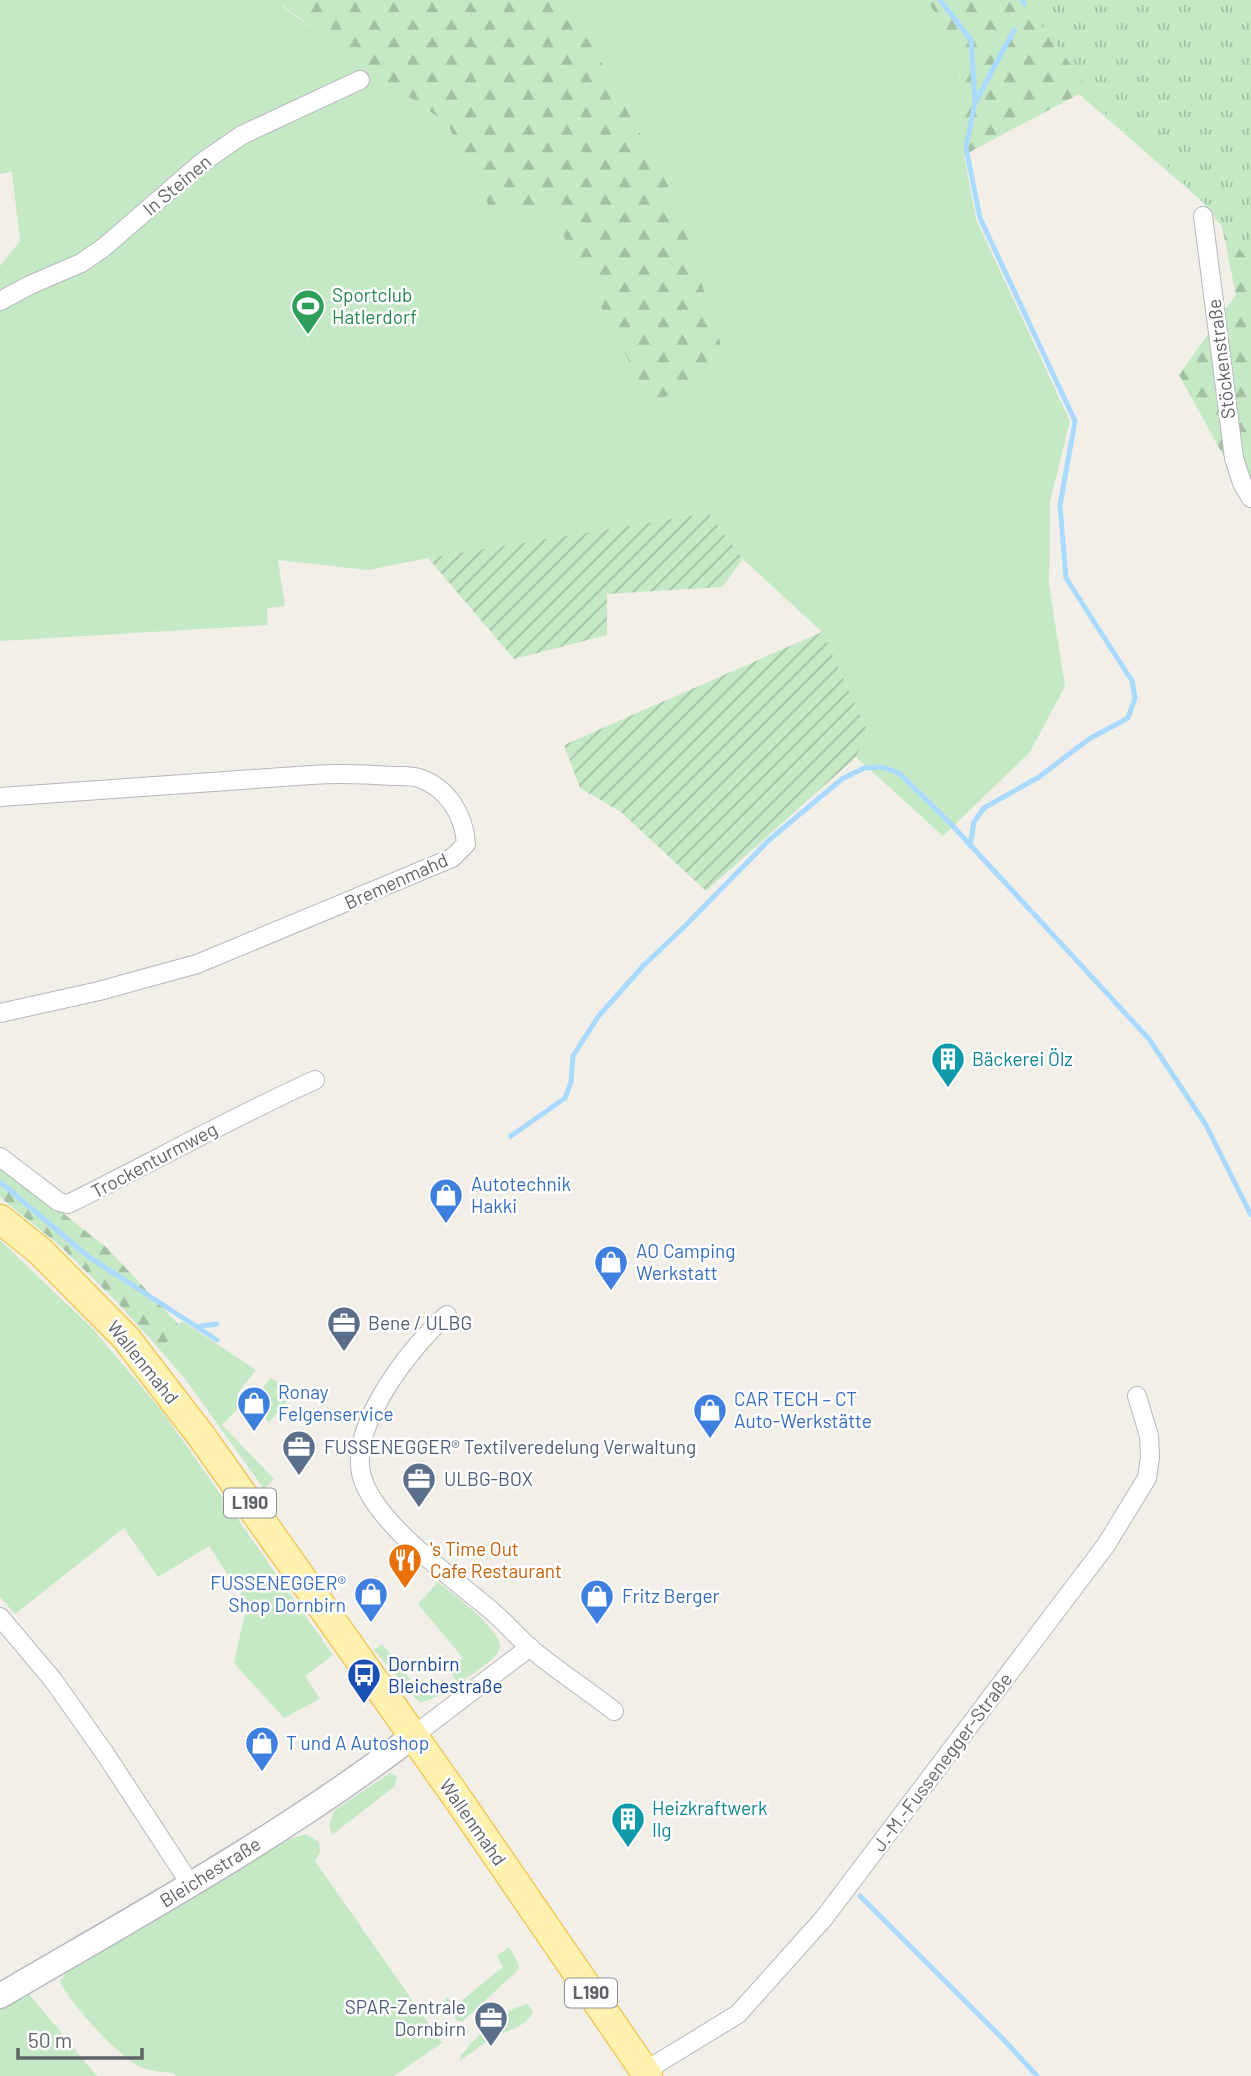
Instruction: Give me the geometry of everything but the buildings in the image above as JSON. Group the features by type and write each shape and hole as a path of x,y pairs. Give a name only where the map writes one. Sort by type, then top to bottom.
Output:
{"main road":[{"name":"Wallenmahd","path":"0,1219 40,1251 73,1284 125,1338 156,1376 268,1529 646,2074"},
{"name":"Bleichestraße","path":"0,1996 191,1885 308,1811 413,1736"}],"street":[{"name":"In Steinen","path":"0,301 80,263 103,248 200,164 242,135 360,80"},
{"name":"Stöckenstraße","path":"1203,216 1234,458 1242,483 1251,498"},
{"name":"Bremenmahd","path":"0,797 332,774 418,777 441,790 456,807 465,828 466,844 452,858 197,964 99,991 0,1013"},
{"name":"Trockenturmweg","path":"0,1157 59,1202 68,1204 163,1157 241,1114 315,1080"},
{"path":"447,1315 428,1331 377,1400 360,1449 361,1472 368,1492 394,1527 497,1615 530,1647 614,1711"},
{"name":"J.-M.-Fussenegger-Straße","path":"646,2074 738,2014 824,1918 1105,1545 1147,1478 1149,1436 1137,1396"},
{"path":"0,1617 53,1680 191,1885"},
{"path":"413,1736 530,1647"}],"green space":[{"path":"0,0 283,0 282,6 447,123 492,212 549,207 652,405 675,198 568,0 927,0 958,49 964,155 976,219 1070,421 1050,502 1049,585 1065,686 1030,752 943,836 856,757 868,732 822,632 743,559 708,513 368,570 278,560 285,606 267,608 268,625 0,641 0,266 20,241 12,172 0,174"},
{"path":"283,0 568,0 675,198 726,361 652,405 549,208 492,212 447,123 356,61 282,5"},
{"path":"927,0 1251,0 1251,506 1179,375 1236,295 1220,217 1079,94 964,155 958,49"},
{"path":"1015,0 1251,0 1251,264 1206,206 1149,147 1107,116 1048,33"},
{"path":"708,513 743,559 722,587 607,594 607,635 514,659 428,558"},
{"path":"822,632 868,732 856,757 706,891 621,812 580,788 564,745"},
{"path":"0,1163 107,1248 179,1325 161,1351 117,1302 59,1245 0,1197"},
{"path":"0,1240 93,1329 162,1411 333,1655 305,1676 320,1699 284,1718 234,1663 247,1604 209,1546 158,1577 124,1528 15,1614 0,1597"},
{"path":"182,1321 256,1370 237,1394 248,1406 271,1378 294,1393 269,1422 253,1408 248,1413 240,1406 222,1425 274,1479 264,1489 186,1380 161,1351"},
{"path":"438,1582 486,1623 499,1641 500,1648 494,1657 458,1683 449,1670 463,1658 418,1604"},
{"path":"382,1644 421,1693 437,1681 446,1693 420,1703 374,1650"},
{"path":"390,1773 397,1776 395,1786 332,1835 329,1825 334,1811"},
{"path":"306,1834 319,1842 320,1852 315,1861 442,2043 394,2076 176,2076 173,2073 148,2070 135,2064 116,2049 65,1991 60,1982 66,1971 290,1839"},
{"path":"509,1947 519,1969 462,2022 456,2020 444,2001 447,1997 455,2006 503,1967 497,1956"},
{"path":"25,1989 97,2076 0,2076 0,2003"},
{"path":"528,2004 533,2012 526,2021 492,2038 460,2061 461,2055 491,2024 508,2012"}],"waterway":[{"path":"940,0 971,40 975,102 966,148 980,218 1075,421 1060,505 1066,578 1132,681 1135,698 1128,718 1089,739 1039,777 984,808 974,822 970,846"},
{"path":"1023,0 1024,4"},
{"path":"976,101 1014,30"},
{"path":"511,1136 565,1098 571,1082 573,1056 598,1017 644,965 769,840 842,779 864,768 882,767 899,773 950,823 1149,1039 1206,1125 1251,1215"},
{"path":"0,1182 89,1257 217,1340"},
{"path":"201,1326 217,1324"},
{"path":"860,1896 1037,2076"}],"place":[{"name":"Sportclub Hatlerdorf","path":"308,336"},
{"name":"Bäckerei Ölz","path":"948,1089"},
{"name":"Autotechnik Hakki","path":"446,1225"},
{"name":"AO Camping Werkstatt","path":"611,1292"},
{"name":"Bene / ULBG","path":"344,1353"},
{"name":"Ronay Felgenservice","path":"254,1433"},
{"name":"CAR TECH – CT Auto-Werkstätte","path":"710,1440"},
{"name":"FUSSENEGGER® Textilveredelung Verwaltung","path":"299,1477"},
{"name":"ULBG-BOX","path":"419,1509"},
{"name":"'s Time Out Cafe Restaurant","path":"405,1590"},
{"name":"FUSSENEGGER® Shop Dornbirn","path":"371,1624"},
{"name":"Fritz Berger","path":"597,1626"},
{"name":"Dornbirn Bleichestraße","path":"364,1705"},
{"name":"T und A Autoshop","path":"262,1773"},
{"name":"Heizkraftwerk Ilg","path":"628,1849"},
{"name":"SPAR-Zentrale Dornbirn","path":"491,2048"}]}
